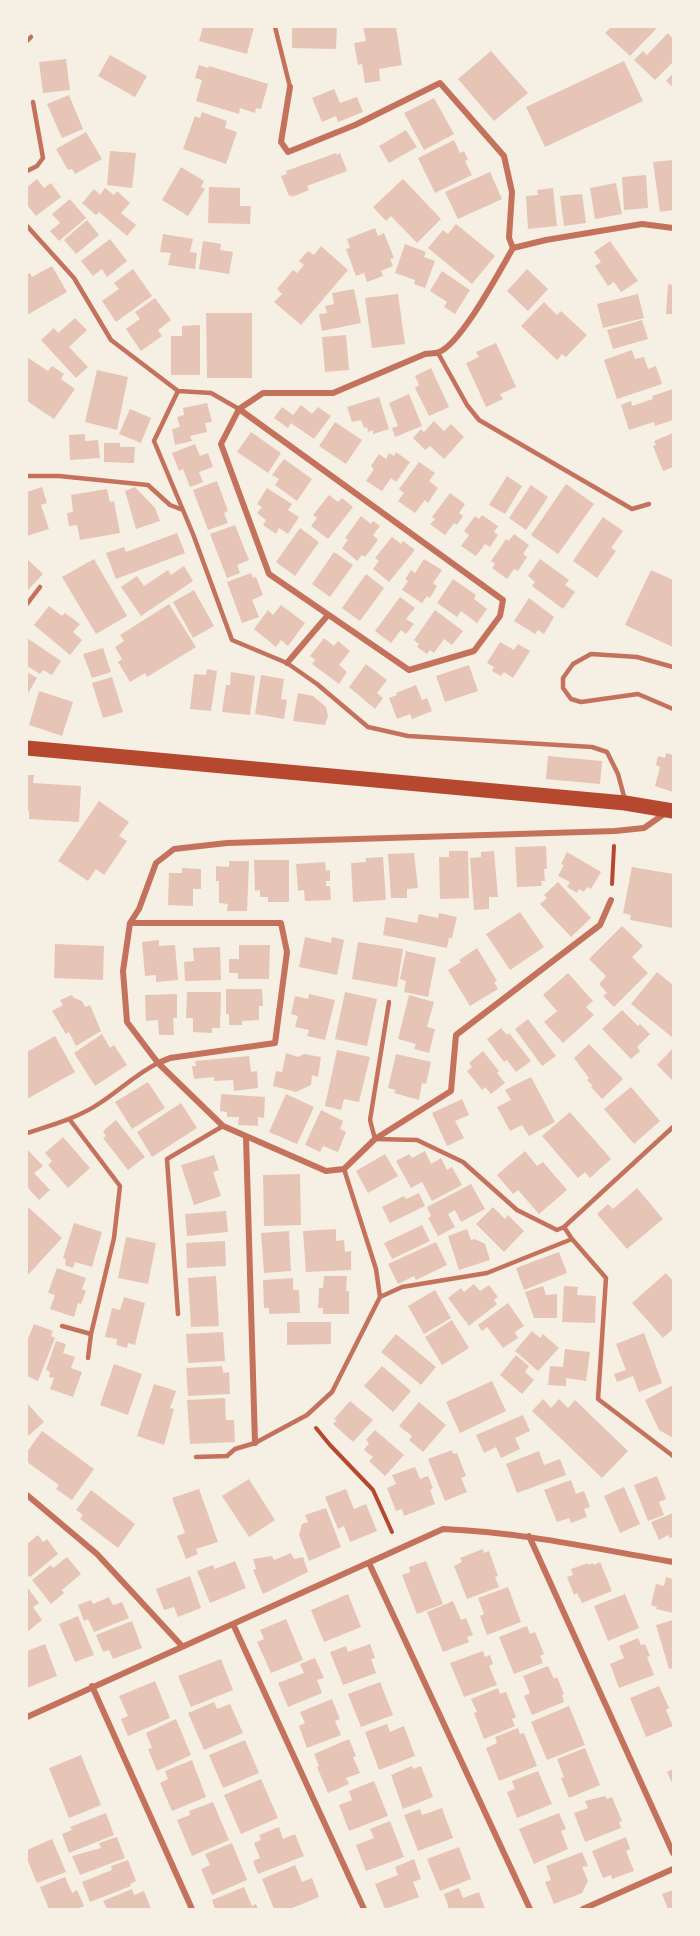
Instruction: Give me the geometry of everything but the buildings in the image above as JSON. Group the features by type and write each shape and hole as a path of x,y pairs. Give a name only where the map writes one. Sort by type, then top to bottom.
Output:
{"main road":[{"path":"27,748 625,803 671,811"}],"street":[{"path":"290,87 280,142 288,152 355,125 440,83 504,156 512,192 509,238 513,248"},
{"path":"239,409 503,600 500,616 474,651 409,670 269,574 221,444 239,409 263,393 333,393 447,347 478,309 513,248 546,240 642,224 673,228"},
{"path":"287,663 328,615"},
{"path":"611,900 600,925 456,1035 451,1091 375,1139 344,1169 326,1171 223,1126 158,1063 127,1022 123,971 130,923 139,909 156,863 174,849 227,843 615,831 644,828 671,811"},
{"path":"130,923 281,924 287,952 275,1043 170,1058 158,1063"},
{"path":"246,1137 255,1443"},
{"path":"27,1494 97,1554 182,1646"},
{"path":"27,1717 443,1529 481,1530 529,1536 673,1562"},
{"path":"529,1536 673,1853"},
{"path":"369,1563 530,1909"},
{"path":"233,1624 364,1909"},
{"path":"92,1686 192,1909"},
{"path":"583,1909 673,1869"}],"lane":[{"path":"275,27 290,87"},
{"path":"27,171 37,166 43,158 33,102"},
{"path":"27,226 74,278 111,340 178,391 211,393 239,409"},
{"path":"438,352 467,405 479,420 632,509 649,504"},
{"path":"178,391 154,441 183,510 232,640 287,663 317,684 368,727 408,735 592,747 607,752 618,774 625,803"},
{"path":"27,476 59,476 148,485 170,506 183,510"},
{"path":"27,604 40,587"},
{"path":"673,667 637,657 591,654 573,664 563,678 563,688 571,699 581,702 638,694 673,709"},
{"path":"389,1002 370,1120 375,1139 417,1140 463,1162 517,1210 557,1230 564,1227 673,1127"},
{"path":"27,1133 70,1120 99,1104 140,1072 158,1063"},
{"path":"70,1120 120,1186 114,1238 91,1334 88,1358"},
{"path":"178,1314 167,1159 223,1126"},
{"path":"196,1457 227,1456 235,1449 255,1443 307,1415 332,1392 380,1297 376,1269 344,1169"},
{"path":"564,1227 606,1278 598,1399 673,1456"},
{"path":"380,1297 402,1287 487,1273 572,1239"},
{"path":"62,1326 91,1334"}],"path":[{"path":"611,900 615,831"},
{"path":"307,1415 330,1446 373,1490 400,1549"}]}
